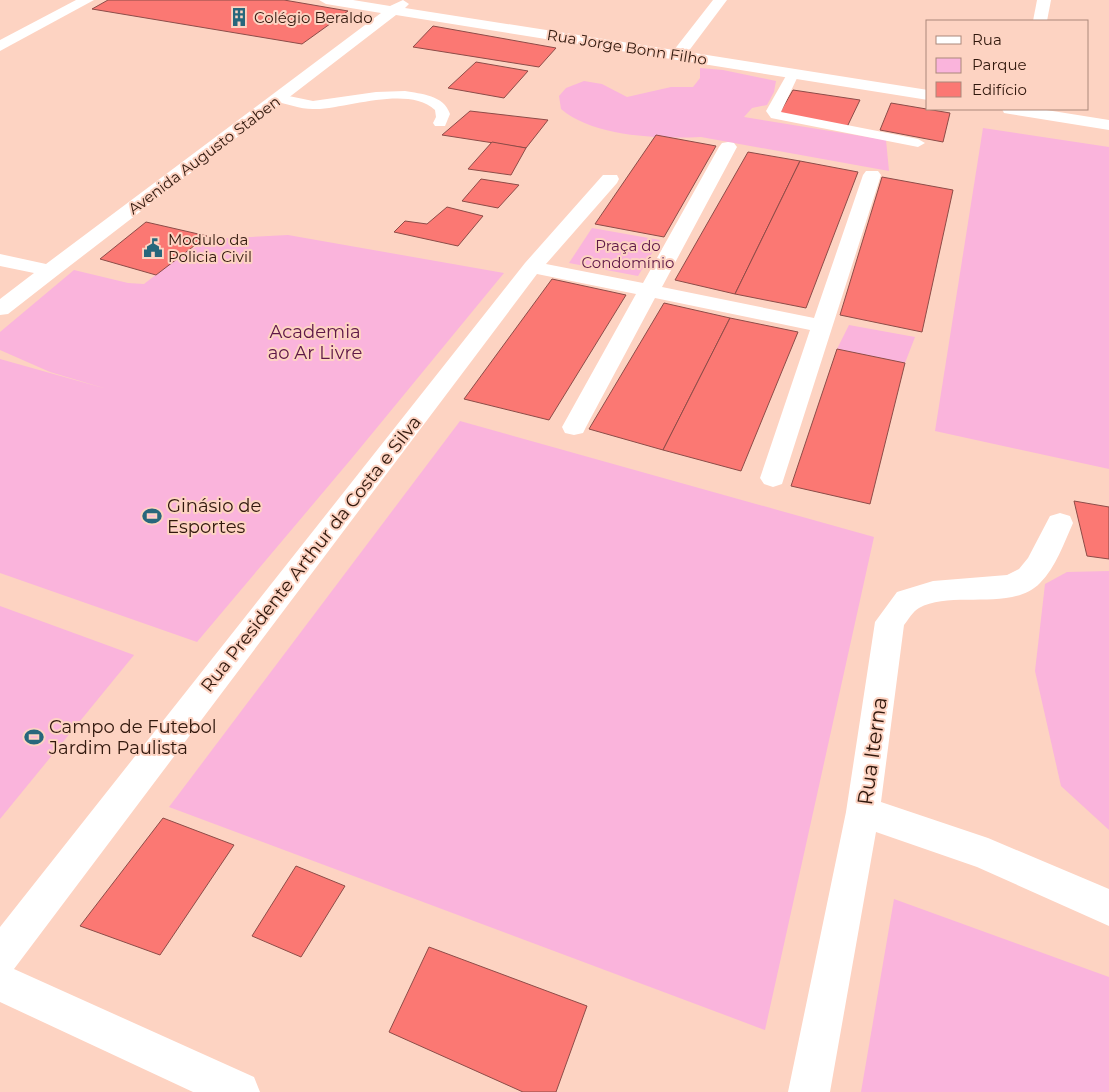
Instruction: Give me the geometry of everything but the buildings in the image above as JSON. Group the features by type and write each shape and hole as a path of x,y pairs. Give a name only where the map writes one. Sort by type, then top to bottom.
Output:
{"street":[{"path":"0,46 87,0"},
{"name":"Rua Jorge Bonn Filho","path":"326,0 400,5 678,55 926,96"},
{"path":"678,55 720,0"},
{"path":"1040,20 1044,0"},
{"name":"Avenida Augusto Staben","path":"0,309 400,5"},
{"path":"1026,110 1109,125"},
{"path":"574,427 728,147"},
{"path":"773,478 872,175"},
{"name":"Rua Presidente Arthur da Costa e Silva","path":"0,957 532,266 610,179"},
{"path":"0,260 52,271"},
{"path":"532,266 823,326"},
{"name":"Rua Iterna","path":"808,1092 864,812 890,622 907,600 932,592 1011,586 1029,577 1039,565 1060,522"},
{"path":"864,812 944,838 1023,868 1109,908"},
{"path":"0,982 240,1092"}],"lane":[{"path":"793,74 772,111 776,115 918,143"},
{"path":"279,98 316,105 374,97 410,96 438,104 443,110 444,117 440,123"}],"green space":[{"path":"700,68 723,70 776,81 774,92 767,105 752,108 744,117 886,140 889,171 701,137 647,136 609,131 575,118 561,109 559,96 566,88 584,81 602,84 627,97 671,87 693,87 700,78"},
{"path":"983,128 1109,147 1109,469 935,431"},
{"name":"Praça do Condomínio","path":"592,228 660,240 638,276 569,263"},
{"name":"Academia ao Ar Livre","path":"288,235 504,273 197,642 0,573 0,359 107,389 50,372 0,350 0,332 74,270 128,283 144,284 184,253 212,239"},
{"path":"849,325 915,337 905,363 837,349"},
{"path":"460,421 874,537 765,1030 169,807"},
{"path":"1109,571 1109,830 1061,786 1035,671 1045,584 1067,572"},
{"name":"Campo de Futebol Jardim Paulista","path":"0,606 134,655 0,819"},
{"path":"894,899 1109,977 1109,1092 861,1092"}],"place":[{"name":"Colégio Beraldo","path":"239,17"},
{"name":"Modulo da Policia Civil","path":"153,248"},
{"name":"Ginásio de Esportes","path":"152,516"},
{"name":"Campo de Futebol Jardim Paulista","path":"34,737"}]}
